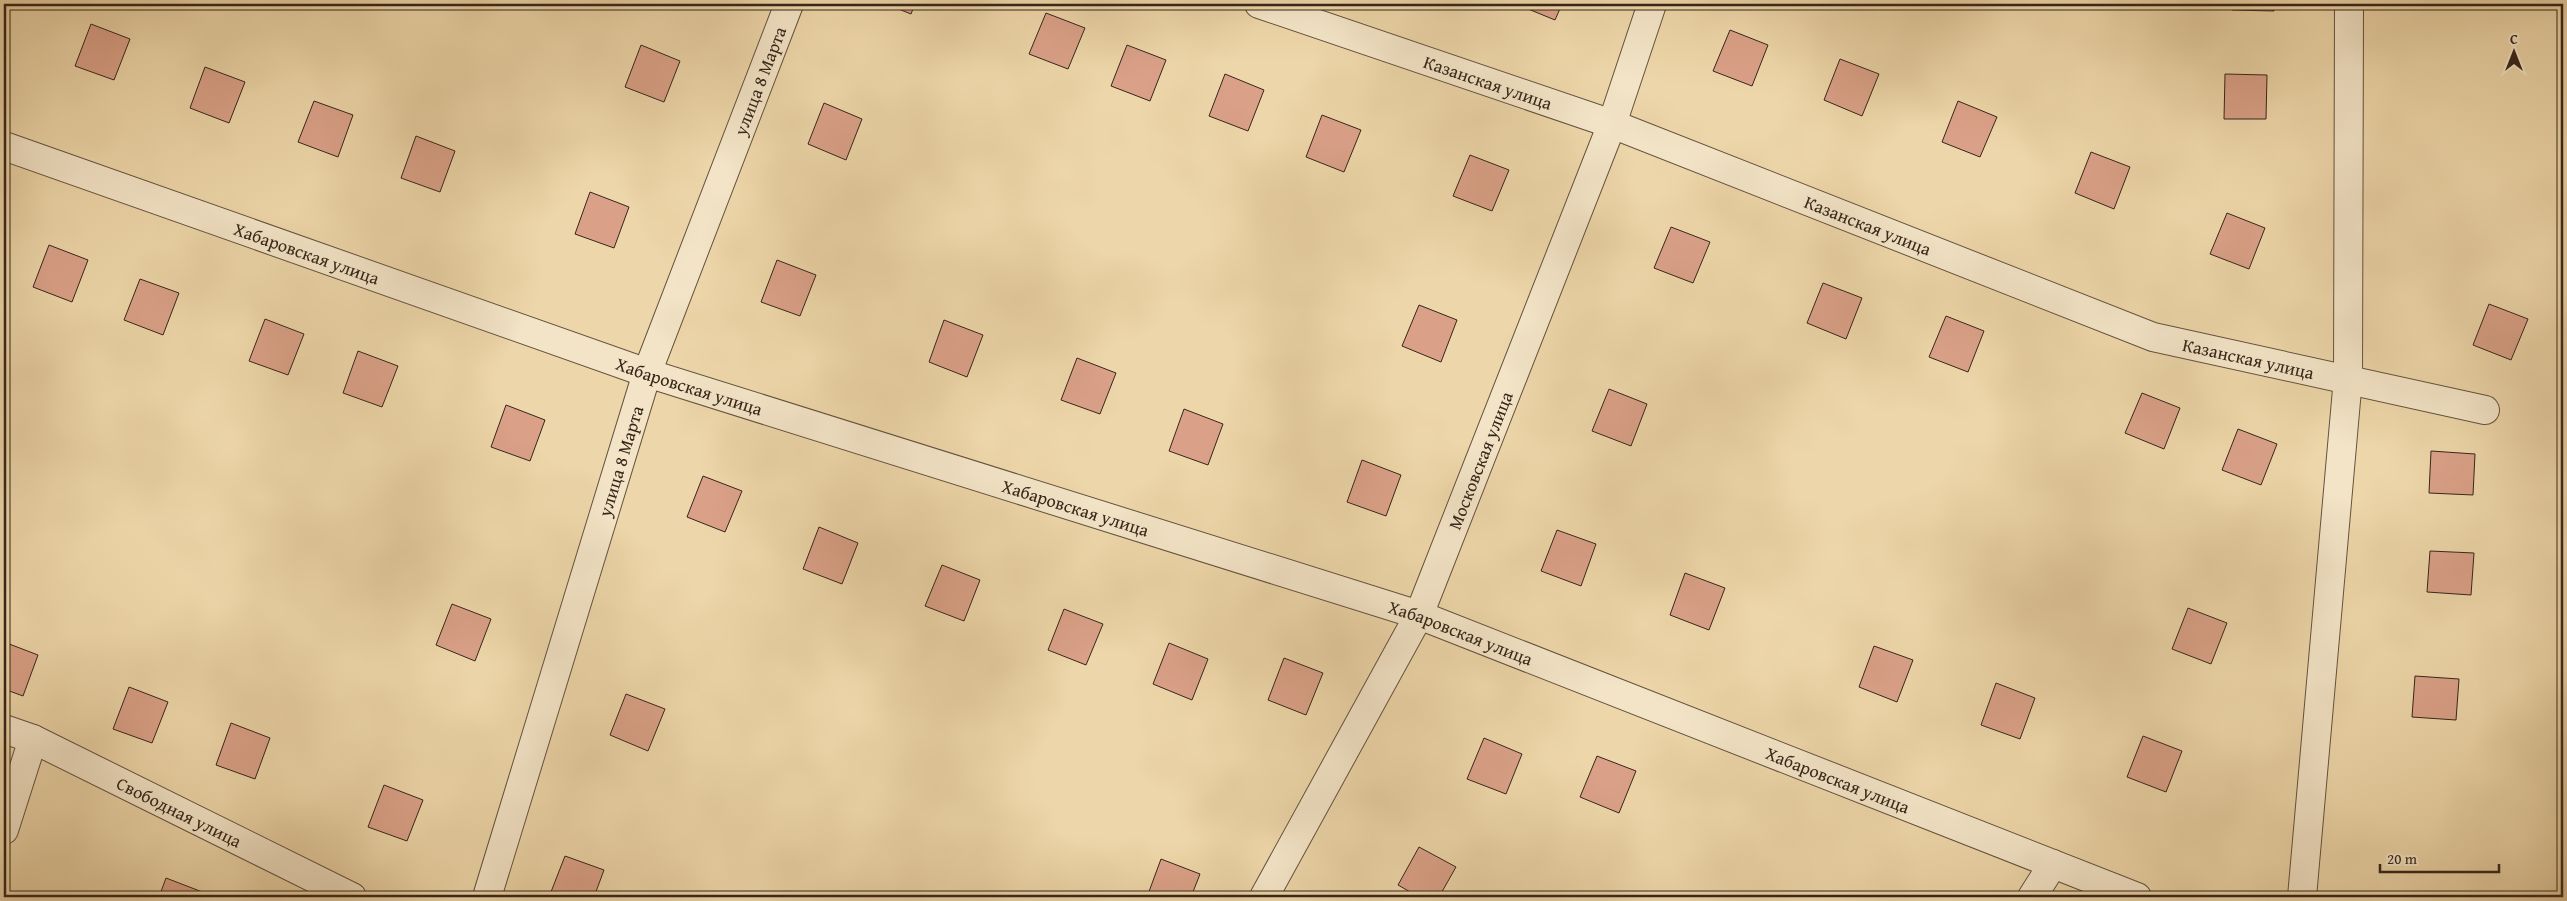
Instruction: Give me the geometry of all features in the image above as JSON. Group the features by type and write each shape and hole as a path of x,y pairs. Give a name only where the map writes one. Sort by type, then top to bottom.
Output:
{"street":[{"name":"улица 8 Марта","path":"487,897 647,373 790,4"},
{"name":"Казанская улица","path":"1259,4 1612,124 2153,337 2348,378 2485,410"},
{"name":"Московская улица","path":"1264,897 1419,615 1612,124 1652,4"},
{"path":"2302,897 2348,378 2349,4"},
{"name":"Хабаровская улица","path":"4,146 647,373 1419,615 2137,897"},
{"name":"Свободная улица","path":"4,729 33,739 352,897"},
{"path":"4,830 33,739"},
{"path":"2032,897 2053,864"}],"building":[{"path":"886,4 915,4 911,14"},
{"path":"1516,4 1562,4 1555,20"},
{"path":"2232,4 2274,4 2274,11 2232,10"},
{"path":"1046,13 1085,28 1068,69 1029,54"},
{"path":"91,24 130,39 114,80 75,66"},
{"path":"1730,30 1768,45 1752,86 1713,71"},
{"path":"641,45 680,61 664,102 625,87"},
{"path":"1127,45 1166,60 1150,101 1111,86"},
{"path":"1840,59 1879,74 1862,116 1824,100"},
{"path":"205,67 245,82 229,123 190,108"},
{"path":"1225,74 1264,90 1248,131 1209,116"},
{"path":"2225,74 2267,75 2266,119 2224,119"},
{"path":"314,101 353,115 338,157 298,142"},
{"path":"1958,101 1997,117 1980,157 1942,142"},
{"path":"824,103 862,119 846,160 808,144"},
{"path":"1322,115 1361,130 1344,172 1306,157"},
{"path":"416,136 455,151 440,192 401,178"},
{"path":"2091,152 2130,167 2114,209 2075,193"},
{"path":"1470,155 1509,170 1492,211 1453,196"},
{"path":"590,192 629,207 614,248 575,234"},
{"path":"2227,213 2265,228 2249,269 2210,254"},
{"path":"1671,227 1710,242 1693,283 1654,268"},
{"path":"49,245 88,260 72,302 33,287"},
{"path":"777,260 816,275 800,316 761,302"},
{"path":"140,279 179,293 163,335 124,320"},
{"path":"1823,283 1862,298 1846,339 1807,323"},
{"path":"2489,304 2528,319 2511,360 2473,345"},
{"path":"1419,305 1457,320 1441,362 1402,346"},
{"path":"1946,316 1984,331 1968,372 1929,357"},
{"path":"265,319 304,334 288,375 249,361"},
{"path":"944,320 983,335 967,377 929,362"},
{"path":"358,351 398,366 382,407 343,393"},
{"path":"1077,358 1116,373 1100,414 1061,400"},
{"path":"2563,383 2563,396 2559,395"},
{"path":"1609,389 1647,404 1631,446 1592,431"},
{"path":"2142,393 2180,408 2164,449 2125,433"},
{"path":"506,405 545,420 530,461 491,447"},
{"path":"1184,409 1223,424 1208,465 1169,451"},
{"path":"2238,429 2277,444 2261,485 2222,470"},
{"path":"2431,451 2475,454 2473,495 2429,493"},
{"path":"1362,460 1401,475 1386,516 1347,502"},
{"path":"703,476 742,491 725,532 687,517"},
{"path":"819,527 858,543 842,584 803,569"},
{"path":"1557,530 1596,544 1581,586 1541,571"},
{"path":"2430,551 2474,553 2471,595 2427,592"},
{"path":"942,565 980,580 964,621 925,606"},
{"path":"1685,573 1725,588 1709,630 1670,615"},
{"path":"452,604 491,619 475,661 436,645"},
{"path":"2188,608 2227,623 2211,664 2172,649"},
{"path":"1064,609 1103,624 1086,665 1048,650"},
{"path":"4,642 38,655 23,696 4,689"},
{"path":"1169,643 1208,659 1192,700 1153,684"},
{"path":"1874,646 1913,660 1897,702 1859,687"},
{"path":"1284,658 1323,673 1306,715 1268,700"},
{"path":"2415,676 2459,679 2456,720 2412,717"},
{"path":"1996,683 2035,698 2020,739 1981,725"},
{"path":"129,687 168,702 152,743 113,729"},
{"path":"626,694 665,709 648,751 610,735"},
{"path":"231,723 270,738 255,779 216,765"},
{"path":"2143,736 2182,751 2166,792 2127,777"},
{"path":"1484,738 1522,754 1506,794 1467,779"},
{"path":"1597,756 1636,771 1619,813 1580,797"},
{"path":"384,785 423,800 407,841 368,827"},
{"path":"1419,847 1456,867 1439,897 1419,897 1398,885"},
{"path":"565,856 604,870 594,897 549,897"},
{"path":"1161,859 1200,874 1191,897 1147,897"},
{"path":"166,878 205,893 203,897 159,897"}]}
